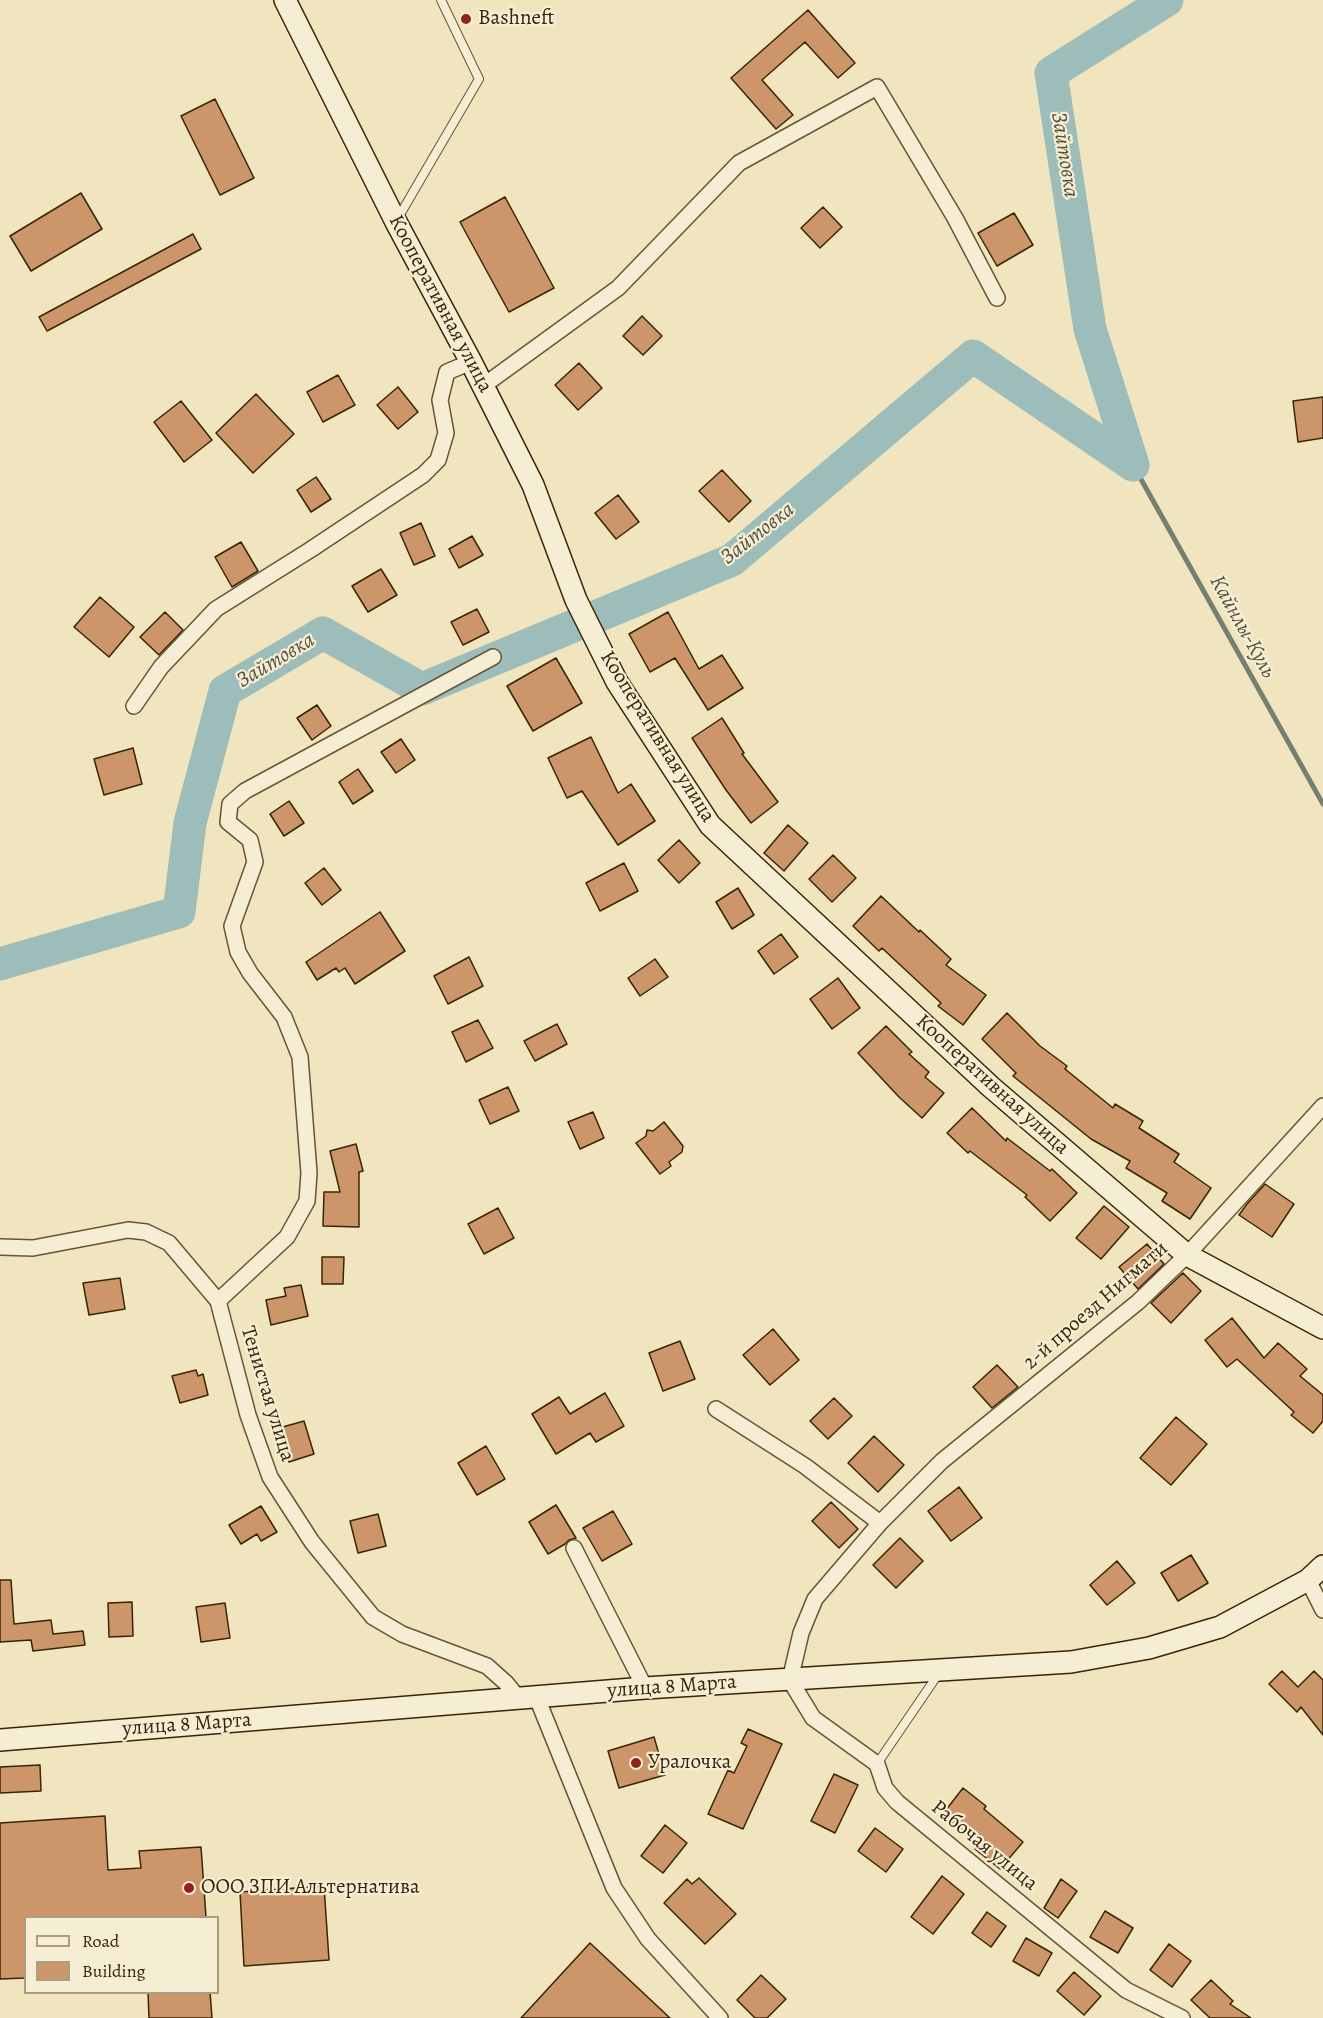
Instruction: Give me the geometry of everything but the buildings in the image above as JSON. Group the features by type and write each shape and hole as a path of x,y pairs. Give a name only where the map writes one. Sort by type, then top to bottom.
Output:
{"main road":[{"name":"Кооперативная улица","path":"285,0 396,222 471,362 533,485 576,600 617,682 710,825 991,1087 1187,1255 1323,1328"},
{"name":"улица 8 Марта","path":"0,1740 645,1688 1071,1662 1149,1648 1220,1628 1316,1573"}],"street":[{"path":"483,386 618,288 739,163 877,87 955,218 997,298"},
{"path":"134,706 161,667 216,609 423,476 438,460 446,433 440,400 447,372 471,362"},
{"path":"218,1301 287,1237 307,1201 309,1173 300,1057 284,1017 250,973 238,952 232,926 255,862 250,840 228,822 230,804 245,791 493,657"},
{"name":"2-й проезд Нигмати","path":"790,1680 801,1634 815,1599 880,1523 942,1461 1138,1302 1187,1255 1323,1106"},
{"name":"Тенистая улица","path":"0,1247 33,1248 128,1230 146,1232 169,1243 218,1301 248,1415 270,1477 312,1542 373,1617 402,1634 487,1666 528,1699 614,1888 648,1939 720,2018"},
{"path":"716,1409 806,1466 880,1523"},
{"path":"574,1548 645,1688"},
{"path":"1316,1573 1323,1610"},
{"path":"790,1680 813,1718 877,1764"},
{"name":"Рабочая улица","path":"877,1764 885,1788 897,1802 1126,1990 1182,2018"}],"lane":[{"path":"396,222 479,79 441,0"},
{"path":"877,1764 939,1671"}],"waterway":[{"name":"Зайтовка","path":"0,964 179,912 190,823 225,691 323,633 422,689 732,560 973,356 1133,465 1090,329 1051,73 1167,0"},
{"name":"Кайнлы-Куль","path":"1133,465 1323,804"}],"place":[{"name":"Bashneft","path":"466,19"},
{"name":"Уралочка","path":"636,1763"},
{"name":"ООО ЗПИ Альтернатива","path":"189,1888"}]}
